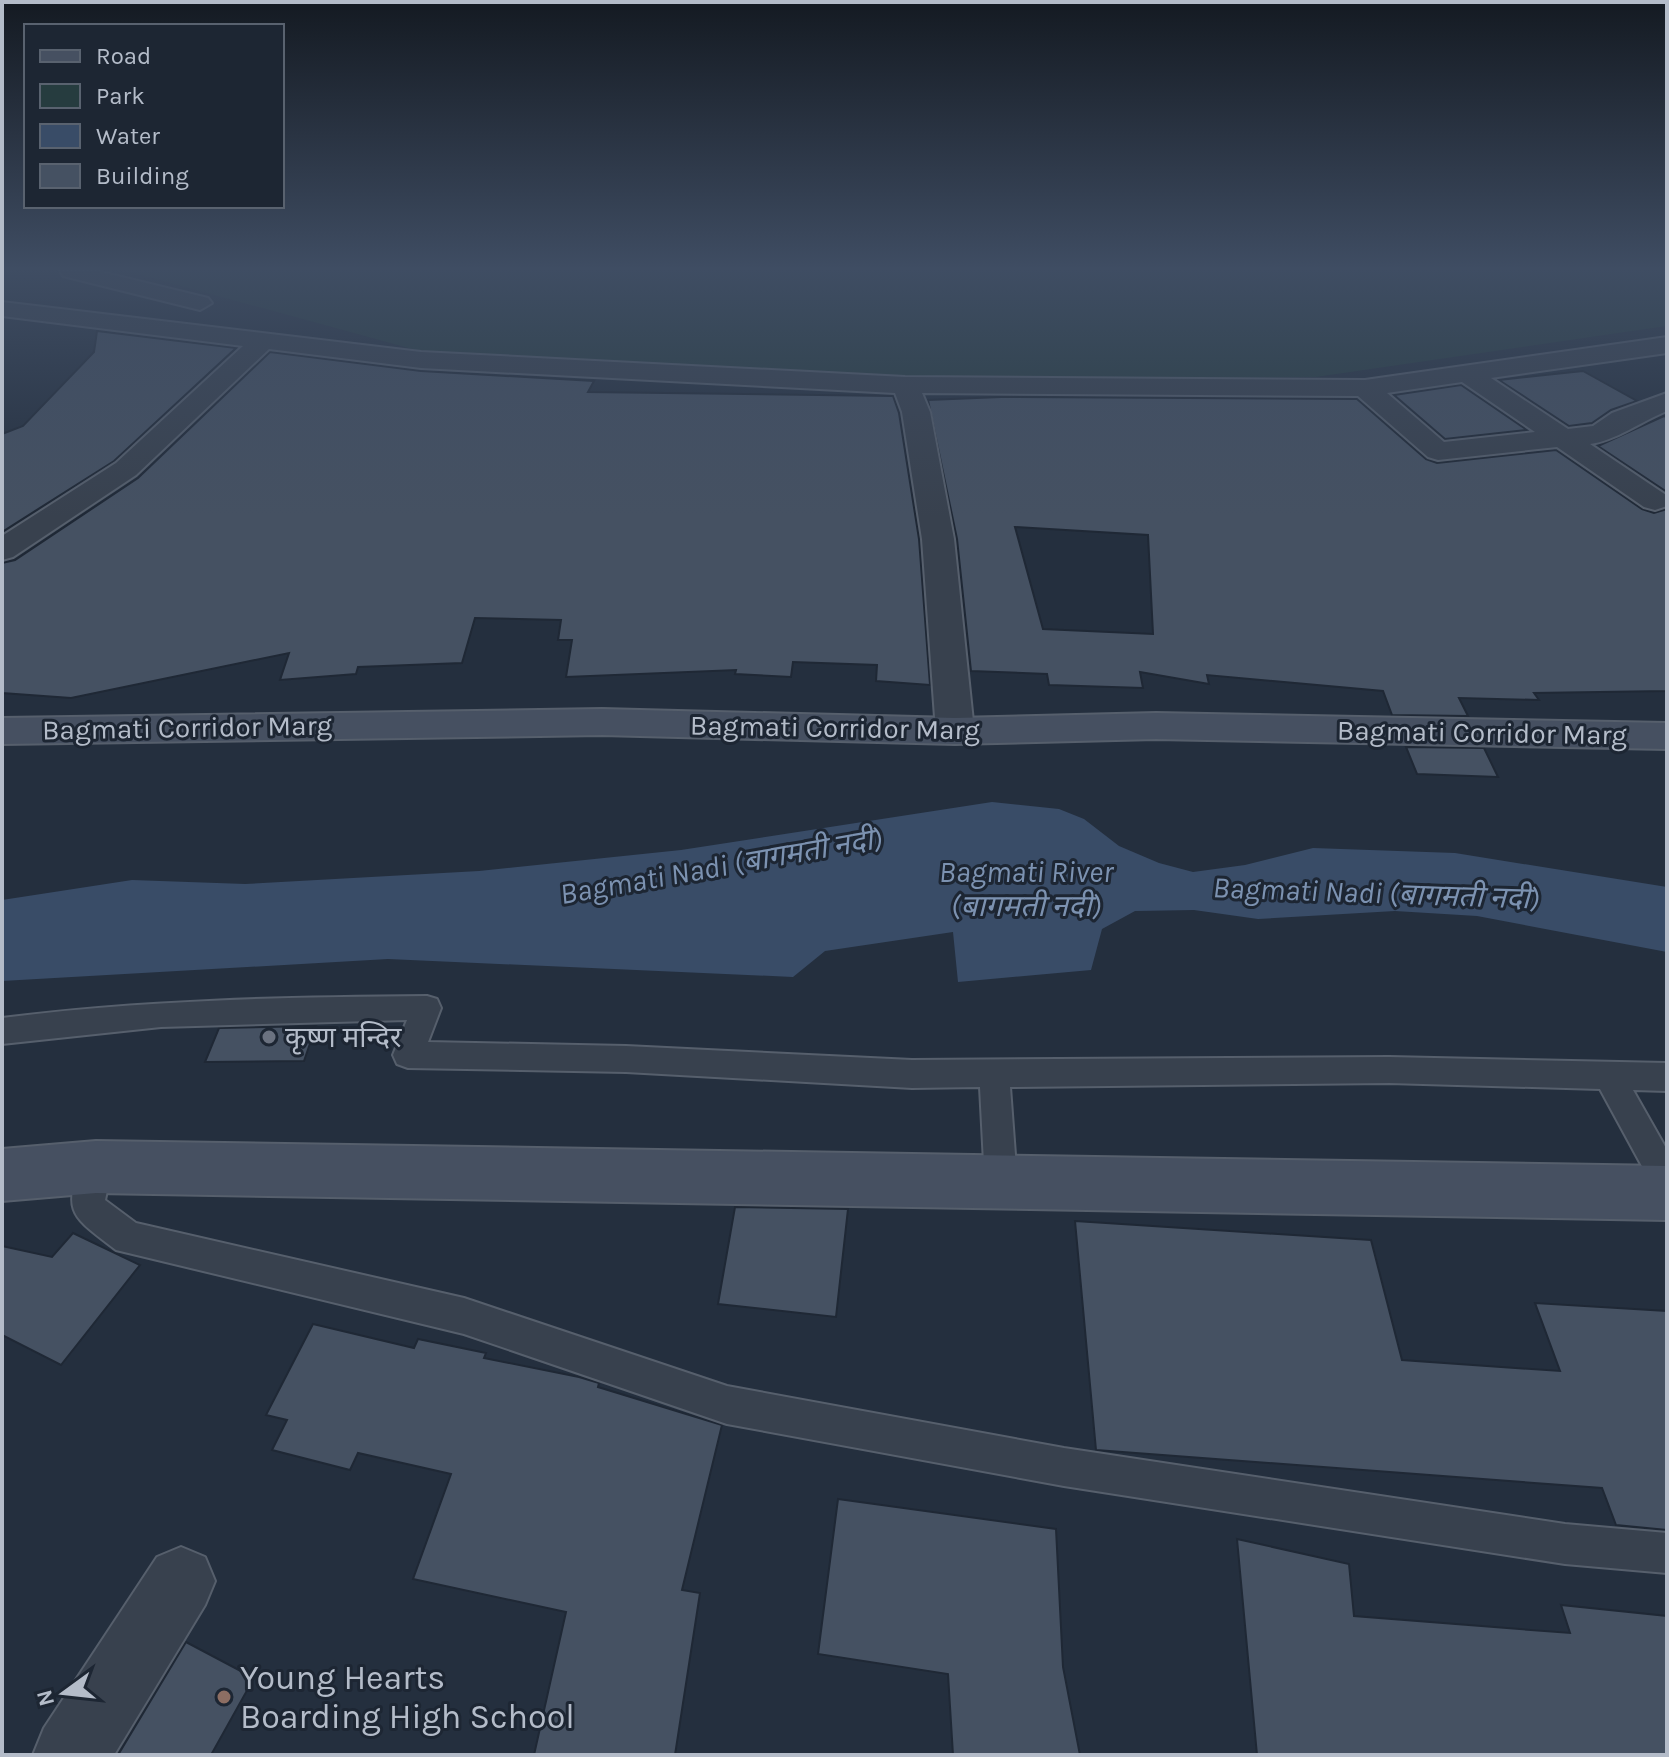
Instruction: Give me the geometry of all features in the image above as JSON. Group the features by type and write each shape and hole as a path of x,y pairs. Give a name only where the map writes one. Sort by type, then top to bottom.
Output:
{"street":[{"path":"2,550 126,469 250,353"},
{"path":"369,353 553,370 905,385 1365,388 1617,353"},
{"path":"1365,388 1438,451 1566,440 1600,434 1622,419 1659,385 1611,354"},
{"path":"1468,374 1655,501"},
{"path":"905,385 916,412 938,539 955,731"},
{"name":"Bagmati Corridor Marg","path":"2,731 586,722 955,731 1156,726 1667,736"},
{"path":"2,1175 96,1167 1667,1193"},
{"path":"71,1755 181,1581"}],"lane":[{"path":"2,1031 98,1017 210,1010 427,1008 408,1055 626,1059 912,1074 1389,1070 1667,1077"},
{"path":"994,1074 1001,1182"},
{"path":"1608,1075 1667,1181"},
{"path":"96,1167 87,1207 128,1238 464,1316 727,1405 1064,1467 1565,1544 1667,1553"}],"green space":[{"path":"427,353 1481,353 1316,377 905,381"}],"water":[{"name":"Bagmati River (बागमती नदी)","path":"992,802 1059,809 1084,819 1119,846 1159,863 1193,872 1245,865 1313,848 1455,853 1667,887 1667,952 1477,916 1395,911 1258,919 1194,910 1135,911 1102,929 1091,970 958,982 953,932 825,951 793,977 388,959 2,981 2,900 132,880 245,884 479,871 681,850"}],"building":[{"path":"93,353 231,353 114,461 2,532 2,434 23,426"},
{"path":"269,353 421,371 594,381 588,392 893,396 899,413 919,539 930,685 876,681 877,665 793,662 791,677 735,674 736,670 566,677 572,640 558,640 561,620 475,618 462,663 358,667 356,674 280,680 289,653 71,698 2,693 2,563 15,560 138,478"},
{"path":"1583,371 1637,401 1611,410 1592,423 1569,426 1499,380"},
{"path":"1461,385 1527,430 1445,439 1394,395"},
{"path":"1001,397 1357,399 1426,459 1437,463 1556,450 1642,509 1654,513 1667,509 1667,691 1534,693 1539,700 1459,698 1468,716 1392,715 1383,691 1207,675 1209,684 1140,672 1143,688 1049,685 1047,674 971,671 957,539 928,400","holes":["1015,527 1148,535 1153,634 1043,629"]},
{"path":"1664,416 1667,418 1667,492 1598,446"},
{"path":"1406,747 1484,748 1498,777 1417,774"},
{"path":"316,1026 304,1061 205,1062 219,1028"},
{"path":"735,1207 848,1209 836,1317 718,1304"},
{"path":"1075,1221 1371,1240 1402,1360 1560,1371 1535,1303 1667,1311 1667,1530 1616,1525 1602,1488 1096,1450"},
{"path":"73,1233 140,1265 61,1365 2,1335 2,1246 52,1257"},
{"path":"313,1324 414,1348 418,1339 486,1353 484,1358 579,1377 599,1383 598,1387 722,1425 682,1590 700,1593 675,1755 534,1755 566,1612 413,1579 451,1474 358,1453 350,1470 272,1450 287,1420 266,1415"},
{"path":"838,1499 1056,1529 1063,1667 1080,1755 953,1755 948,1674 818,1654"},
{"path":"1237,1539 1349,1564 1354,1616 1570,1633 1561,1605 1667,1616 1667,1755 1257,1755"},
{"path":"186,1642 254,1678 211,1755 118,1755"}],"place":[{"name":"कृष्ण मन्दिर","path":"269,1037"},
{"name":"Young Hearts Boarding High School","path":"224,1697"}],"water label":[{"name":"Bagmati Nadi (बागमती नदी)","path":"721,866"},
{"name":"Bagmati Nadi (बागमती नदी)","path":"1376,893"}]}
